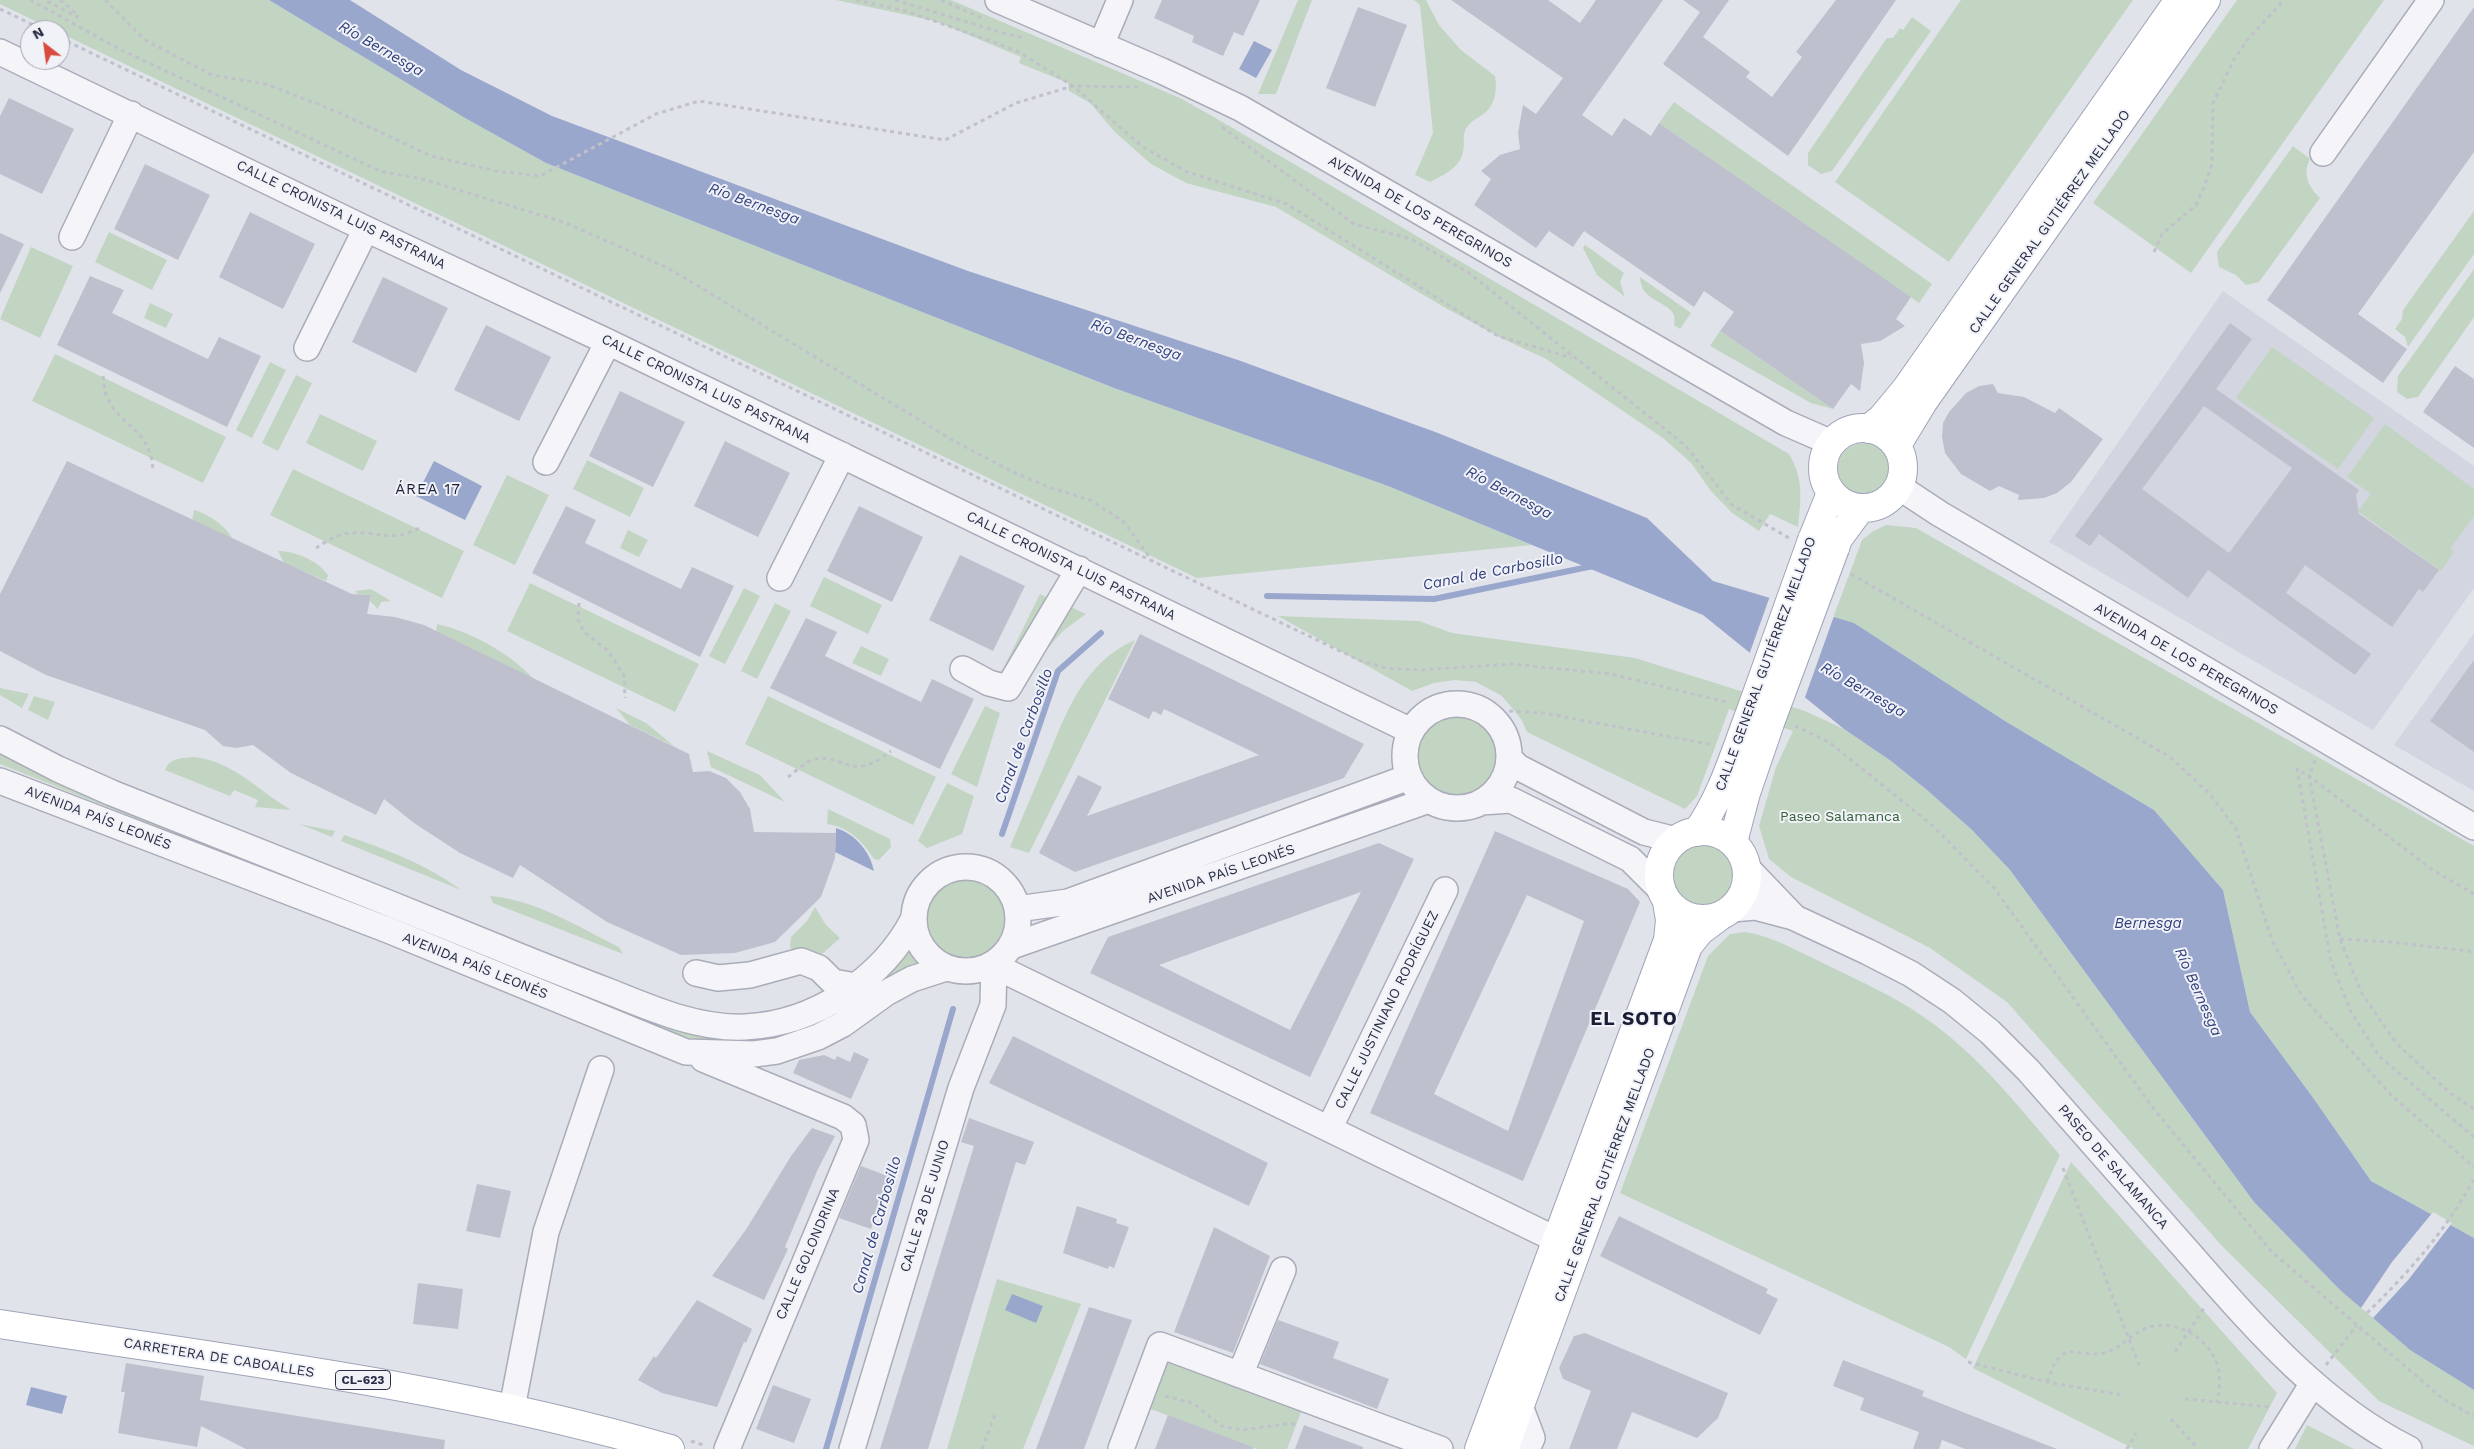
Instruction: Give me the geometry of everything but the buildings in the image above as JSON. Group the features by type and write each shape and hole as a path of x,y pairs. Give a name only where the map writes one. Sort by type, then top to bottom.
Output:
{"main road":[{"name":"CALLE GENERAL GUTIÉRREZ MELLADO","path":"1868,428 1882,418 1906,389 2179,0"},
{"name":"CALLE GENERAL GUTIÉRREZ MELLADO","path":"1897,445 1924,402 2206,0"},
{"path":"1868,428 1882,432 1897,445 1902,458 1902,482 1892,498 1882,504 1860,509 1849,507 1837,501 1831,493 1823,468 1826,454 1832,443 1842,433 1868,428"},
{"name":"CALLE GENERAL GUTIÉRREZ MELLADO","path":"1733,842 1746,793 1761,717 1820,549 1831,493"},
{"name":"CALLE GENERAL GUTIÉRREZ MELLADO","path":"1820,549 1838,539 1860,509"},
{"name":"CALLE GENERAL GUTIÉRREZ MELLADO","path":"1687,836 1706,819 1761,717"},
{"path":"1720,834 1733,842 1742,854 1747,868 1744,890 1726,913 1704,920 1690,918 1677,912 1664,896 1658,876 1661,862 1667,850 1687,836 1720,834"},
{"name":"CALLE GENERAL GUTIÉRREZ MELLADO","path":"1518,1390 1557,1240 1668,940 1670,920 1664,896"},
{"name":"CALLE GENERAL GUTIÉRREZ MELLADO","path":"1518,1390 1688,946 1700,931 1726,913"},
{"name":"CARRETERA DE CABOALLES","path":"0,1324 367,1381 512,1408 670,1449"},
{"path":"1479,1449 1518,1390"},
{"path":"1504,1449 1518,1390"}],"street":[{"path":"1101,45 1120,0"},
{"path":"2323,153 2431,0"},
{"name":"AVENIDA DE LOS PEREGRINOS","path":"992,10 1101,45 1240,108 1786,423 1832,443"},
{"name":"CALLE CRONISTA LUIS PASTRANA","path":"0,52 132,114 366,229 608,342 1080,569 1411,731"},
{"path":"72,237 132,114"},
{"path":"306,348 366,229"},
{"path":"546,462 608,342"},
{"path":"780,578 842,455"},
{"name":"AVENIDA DE LOS PEREGRINOS","path":"1899,487 1940,514 2474,827"},
{"path":"963,669 989,683 1008,688 1080,569"},
{"path":"1481,802 1496,791 1505,776 1509,758 1507,740 1499,724 1485,712 1468,704 1450,704 1433,709 1420,718 1411,731 1405,746 1405,762 1408,777 1417,790 1429,800 1446,807 1464,808 1481,802 1511,800 1630,858 1664,896"},
{"name":"AVENIDA PAÍS LEONÉS","path":"0,739 58,769 112,793 672,1016 743,1028 763,1026 818,1009 856,986 879,966 904,938 914,918"},
{"path":"1509,758 1518,767 1644,832 1687,836"},
{"name":"AVENIDA PAÍS LEONÉS","path":"1018,909 1068,902 1408,777"},
{"name":"AVENIDA PAÍS LEONÉS","path":"0,781 369,922 686,1052 754,1054 777,1051 818,1037 843,1024 886,993 912,979 946,968"},
{"name":"AVENIDA PAÍS LEONÉS","path":"1012,946 1429,800"},
{"path":"959,867 977,868 992,874 1007,888 1018,909 1019,923 1012,946 994,963 963,972 946,968 930,956 919,940 914,918 917,901 928,885 940,873 959,867"},
{"name":"PASEO DE SALAMANCA","path":"1747,868 1794,917"},
{"name":"CALLE JUSTINIANO RODRÍGUEZ","path":"1329,1129 1445,890"},
{"name":"PASEO DE SALAMANCA","path":"1726,913 1755,907 1794,917 1911,974 1952,1002 1990,1032 2028,1070 2260,1334 2319,1374 2356,1417 2386,1438 2409,1449"},
{"path":"696,973 718,978 750,975 801,961 819,968 833,982 856,986"},
{"path":"994,963 1009,973 1557,1240"},
{"name":"CALLE 28 DE JUNIO","path":"852,1449 961,1088 993,1005 994,963"},
{"path":"777,1051 773,1061 776,1076 789,1093"},
{"name":"CALLE GOLONDRINA","path":"686,1052 789,1093 843,1117 853,1125 856,1140 727,1449"},
{"path":"512,1408 546,1232 601,1068"},
{"path":"1240,1375 1283,1270"},
{"path":"1121,1449 1160,1346 1440,1449"},
{"path":"2272,1449 2319,1374"},
{"path":"1518,1390 1532,1438 1527,1449"}],"path":[{"path":"30,0 122,50 380,171 426,180 566,223 670,269 954,441 1013,472 1048,487 1090,500 1124,522 1153,562"},
{"path":"45,8 49,2 77,17 78,15 60,0"},
{"path":"105,0 145,40 212,75 266,84 333,110 431,156 496,171 540,176 557,169 611,136 656,114 699,101 945,140 1016,103 1073,86 1142,87 1125,80"},
{"path":"856,0 906,11 991,40 1019,52 1073,86 1143,147 1187,172 1287,204 1498,336 1575,358"},
{"path":"895,0 1002,33 1031,39 1004,27"},
{"path":"941,0 992,10"},
{"path":"2154,252 2162,234 2196,205 2204,187 2212,164 2213,104 2233,61 2248,38 2284,0"},
{"path":"0,9 23,20"},
{"path":"70,43 1361,661 1386,668 1420,670 1511,664 1611,674 1761,717 1829,742 1933,826 1994,888 2153,1108 2270,1251 2443,1399 2474,1416"},
{"path":"1216,122 1354,224 1411,239 1469,273 1686,446 1732,506 1820,549 2170,757 2210,794 2236,829 2272,940 2302,996 2392,1095 2474,1167"},
{"path":"102,376 106,395 111,404 148,445 153,470"},
{"path":"316,548 343,534 361,533 392,537 406,535 421,527"},
{"path":"579,603 578,620 584,632 607,650 624,674 625,698"},
{"path":"1509,711 1542,713 1642,733 1722,746"},
{"path":"788,777 810,761 822,759 862,768 876,763 891,751"},
{"path":"2316,755 2310,776 2340,939 2361,992 2396,1043 2450,1093 2474,1109"},
{"path":"2474,894 2434,871 2310,776 2297,769 2331,962 2351,1012 2380,1057 2474,1137"},
{"path":"2340,939 2389,942 2469,951 2474,954"},
{"path":"2063,1168 2140,1365"},
{"path":"2367,1313 2398,1282 2447,1225 2472,1180"},
{"path":"2175,1352 2206,1305"},
{"path":"2047,1382 2055,1362 2066,1352 2103,1353 2117,1348 2129,1338 2154,1326 2170,1325 2189,1330 2210,1351 2218,1366 2220,1383 2217,1402"},
{"path":"2319,1374 2357,1325"},
{"path":"1968,1362 2047,1382 2122,1395"},
{"path":"1160,1396 1176,1397 1193,1402 1220,1426 1243,1430 1299,1424"},
{"path":"2185,1399 2278,1409"},
{"path":"982,1449 996,1412"},
{"path":"2171,1419 2198,1449"},
{"path":"2127,1449 2136,1432"}],"shaded area":[{"path":"2223,291 2474,466 2474,588 2373,730 2049,542"},
{"path":"2474,633 2474,791 2394,745"}],"green space":[{"path":"0,0 269,0 465,118 546,163 1114,388 1388,486 1532,545 1197,578 70,38 70,20 33,20 0,4"},
{"path":"836,0 951,0 1180,98 1789,454 1799,480 1798,527 1770,514 1759,531 1732,513 1711,491 1691,463 1663,438 1546,359 1501,338 1442,306 1276,207 1186,183 1151,164 1115,132 1090,103 1069,91 1068,83 1019,63 1021,57 935,21"},
{"path":"1298,0 1312,0 1276,94 1258,94"},
{"path":"1414,0 1426,0 1439,25 1461,50 1495,76 1496,81 1496,90 1492,104 1486,112 1473,121 1466,129 1461,158 1455,167 1430,182 1415,175 1433,133 1420,5"},
{"path":"1961,0 2133,0 1949,262 1835,182"},
{"path":"2237,0 2384,0 2191,273 2093,203"},
{"path":"1912,17 1931,31 1832,171 1821,174 1808,165 1808,153 1887,38 1893,38 1900,28 1903,30"},
{"path":"1674,102 1932,284 1919,303 1659,123"},
{"path":"2293,146 2310,159 2307,170 2308,180 2320,198 2259,282 2246,285 2236,275 2219,267 2217,252"},
{"path":"2474,211 2474,254 2408,347 2405,337 2395,329 2402,319 2403,310"},
{"path":"109,232 167,260 152,290 95,262"},
{"path":"1585,245 1624,273 1620,282 1625,297 1597,275 1583,248"},
{"path":"31,247 73,266 40,338 0,319"},
{"path":"2474,269 2474,317 2418,397 2407,399 2397,392 2398,376"},
{"path":"1640,277 1691,313 1680,329 1674,325 1675,317 1672,311 1646,293"},
{"path":"150,303 173,314 166,328 144,318"},
{"path":"1720,331 1833,409 1811,403 1710,346"},
{"path":"2272,347 2374,418 2338,469 2236,398"},
{"path":"55,354 226,437 203,483 32,401"},
{"path":"270,362 286,370 252,438 236,430"},
{"path":"296,375 312,383 278,451 262,443"},
{"path":"320,414 377,441 363,471 306,443"},
{"path":"2385,424 2474,489 2474,516 2450,549 2454,552 2441,571 2358,511 2371,494 2347,477"},
{"path":"1859,443 1869,443 1879,447 1886,454 1890,469 1886,484 1879,491 1869,495 1859,495 1849,491 1842,484 1838,474 1838,464 1842,454 1849,447"},
{"path":"587,460 644,488 630,517 573,489"},
{"path":"293,469 464,551 442,598 270,515"},
{"path":"507,475 549,495 515,565 473,545"},
{"path":"194,510 217,521 233,540 192,521"},
{"path":"1886,525 1916,528 2474,846 2474,1238 2371,1181 2250,1012 2223,890 2154,810 2005,721 1854,623 1833,618 1862,540"},
{"path":"628,530 648,540 639,557 620,548"},
{"path":"278,551 292,553 313,561 328,575 326,581 284,563"},
{"path":"824,577 882,605 868,634 810,606"},
{"path":"530,583 699,664 675,712 507,631"},
{"path":"744,588 760,596 725,664 709,656"},
{"path":"371,589 391,601 381,602 378,609 370,601 371,595 358,594 355,591"},
{"path":"1040,594 1053,600 1004,675 1000,675"},
{"path":"775,603 791,611 757,679 741,671"},
{"path":"1071,607 1086,614 1064,630 1042,654"},
{"name":"Paseo Salamanca","path":"1278,616 1419,621 1452,633 1635,658 1805,711 1844,729 1891,761 1972,830 2010,870 2254,1202 2341,1291 2410,1350 2474,1390 2474,1446 2379,1401 2221,1245 2007,1002 1930,948 1791,877 1769,859 1759,826 1776,767 1793,731 1729,709 1697,796 1685,809 1527,732 1521,719 1502,696 1476,682 1455,680 1434,683 1412,691"},
{"path":"437,624 463,632 502,652 534,679 436,631"},
{"path":"1135,640 1029,853 1010,847 1062,723 1079,690 1103,661 1117,649"},
{"path":"861,646 889,659 881,676 852,663"},
{"path":"0,688 29,694 22,708 0,695"},
{"path":"34,696 55,702 48,720 28,710"},
{"path":"768,696 936,777 913,825 745,744"},
{"path":"985,706 1000,713 977,787 951,774"},
{"path":"616,708 646,723 674,746 630,725"},
{"path":"1449,714 1465,714 1481,721 1492,732 1499,748 1496,772 1487,786 1481,791 1465,798 1449,798 1433,791 1422,780 1415,764 1415,748 1422,732 1433,721"},
{"path":"707,751 760,775 785,802 711,767"},
{"path":"0,753 81,792 389,914 387,919 0,764"},
{"path":"195,757 209,760 234,771 291,810 255,807 258,800 234,790 230,796 165,770 174,760"},
{"path":"947,783 974,796 962,834 927,848 918,841"},
{"path":"828,809 890,839 891,847 879,860 874,859 865,846 854,836 842,828 827,824"},
{"path":"299,824 335,831 332,837"},
{"path":"344,835 390,852 434,872 461,890 341,841"},
{"path":"1703,843 1721,849 1729,857 1735,875 1729,893 1721,901 1703,907 1685,901 1677,893 1671,875 1677,857 1685,849"},
{"path":"967,877 983,880 997,889 1006,903 1009,919 1006,935 997,949 983,958 967,961 951,958 937,949 928,935 925,919 928,903 937,889 951,880"},
{"path":"490,896 524,903 541,909 619,947 623,954 493,903"},
{"path":"815,907 826,925 840,938 820,956 794,953 790,947 791,937 807,921"},
{"path":"1745,932 1776,941 1864,983 1913,1010 1945,1032 1997,1082 2060,1155 1966,1359 1949,1347 1620,1193 1708,956 1730,934"},
{"path":"908,945 923,964 884,982 880,977"},
{"path":"860,995 841,1010 820,1022 798,1031 775,1038 726,1042 702,1040 667,1032 589,999 591,996 680,1030"},
{"path":"2071,1162 2277,1393 2248,1449 2134,1449 1973,1368"},
{"path":"997,1279 1081,1304 1023,1449 947,1449"},
{"path":"1165,1361 1301,1412 1287,1449 1257,1449 1148,1408"},
{"path":"2307,1425 2354,1449 2295,1449"}],"water":[{"name":"Bernesga","path":"269,0 350,0 461,70 552,116 968,271 1238,360 1438,433 1647,518 1713,581 1854,623 2005,721 2154,810 2223,890 2250,1012 2371,1181 2474,1238 2474,1390 2410,1350 2341,1291 2254,1202 2010,870 1972,830 1891,761 1844,729 1703,615 1388,486 1114,388 546,163 465,118"},
{"path":"1254,41 1272,50 1256,78 1239,69"},
{"path":"434,461 482,486 465,520 416,496"},
{"path":"836,828 849,834 861,844 869,857 874,871 835,852"},
{"path":"1012,1294 1043,1306 1036,1323 1005,1310"},
{"path":"31,1387 67,1396 62,1414 26,1405"}],"pier":[{"path":"1770,596 1834,616 1804,700 1749,655"},
{"path":"2433,1212 2452,1223 2409,1279 2373,1318 2361,1308 2392,1262"}],"waterway":[{"name":"Canal de Carbosillo","path":"1267,596 1434,599 1593,566"},
{"name":"Canal de Carbosillo","path":"1002,834 1058,671 1101,633"},
{"name":"Canal de Carbosillo","path":"826,1449 953,1009"}],"district":[{"name":"ÁREA 17","path":"428,490"},
{"name":"EL SOTO","path":"1634,1019"}],"water label":[{"name":"Río Bernesga","path":"381,49"},
{"name":"Río Bernesga","path":"754,204"},
{"name":"Río Bernesga","path":"1136,340"},
{"name":"Río Bernesga","path":"1509,493"},
{"name":"Río Bernesga","path":"1863,690"},
{"name":"Río Bernesga","path":"2198,992"}]}
